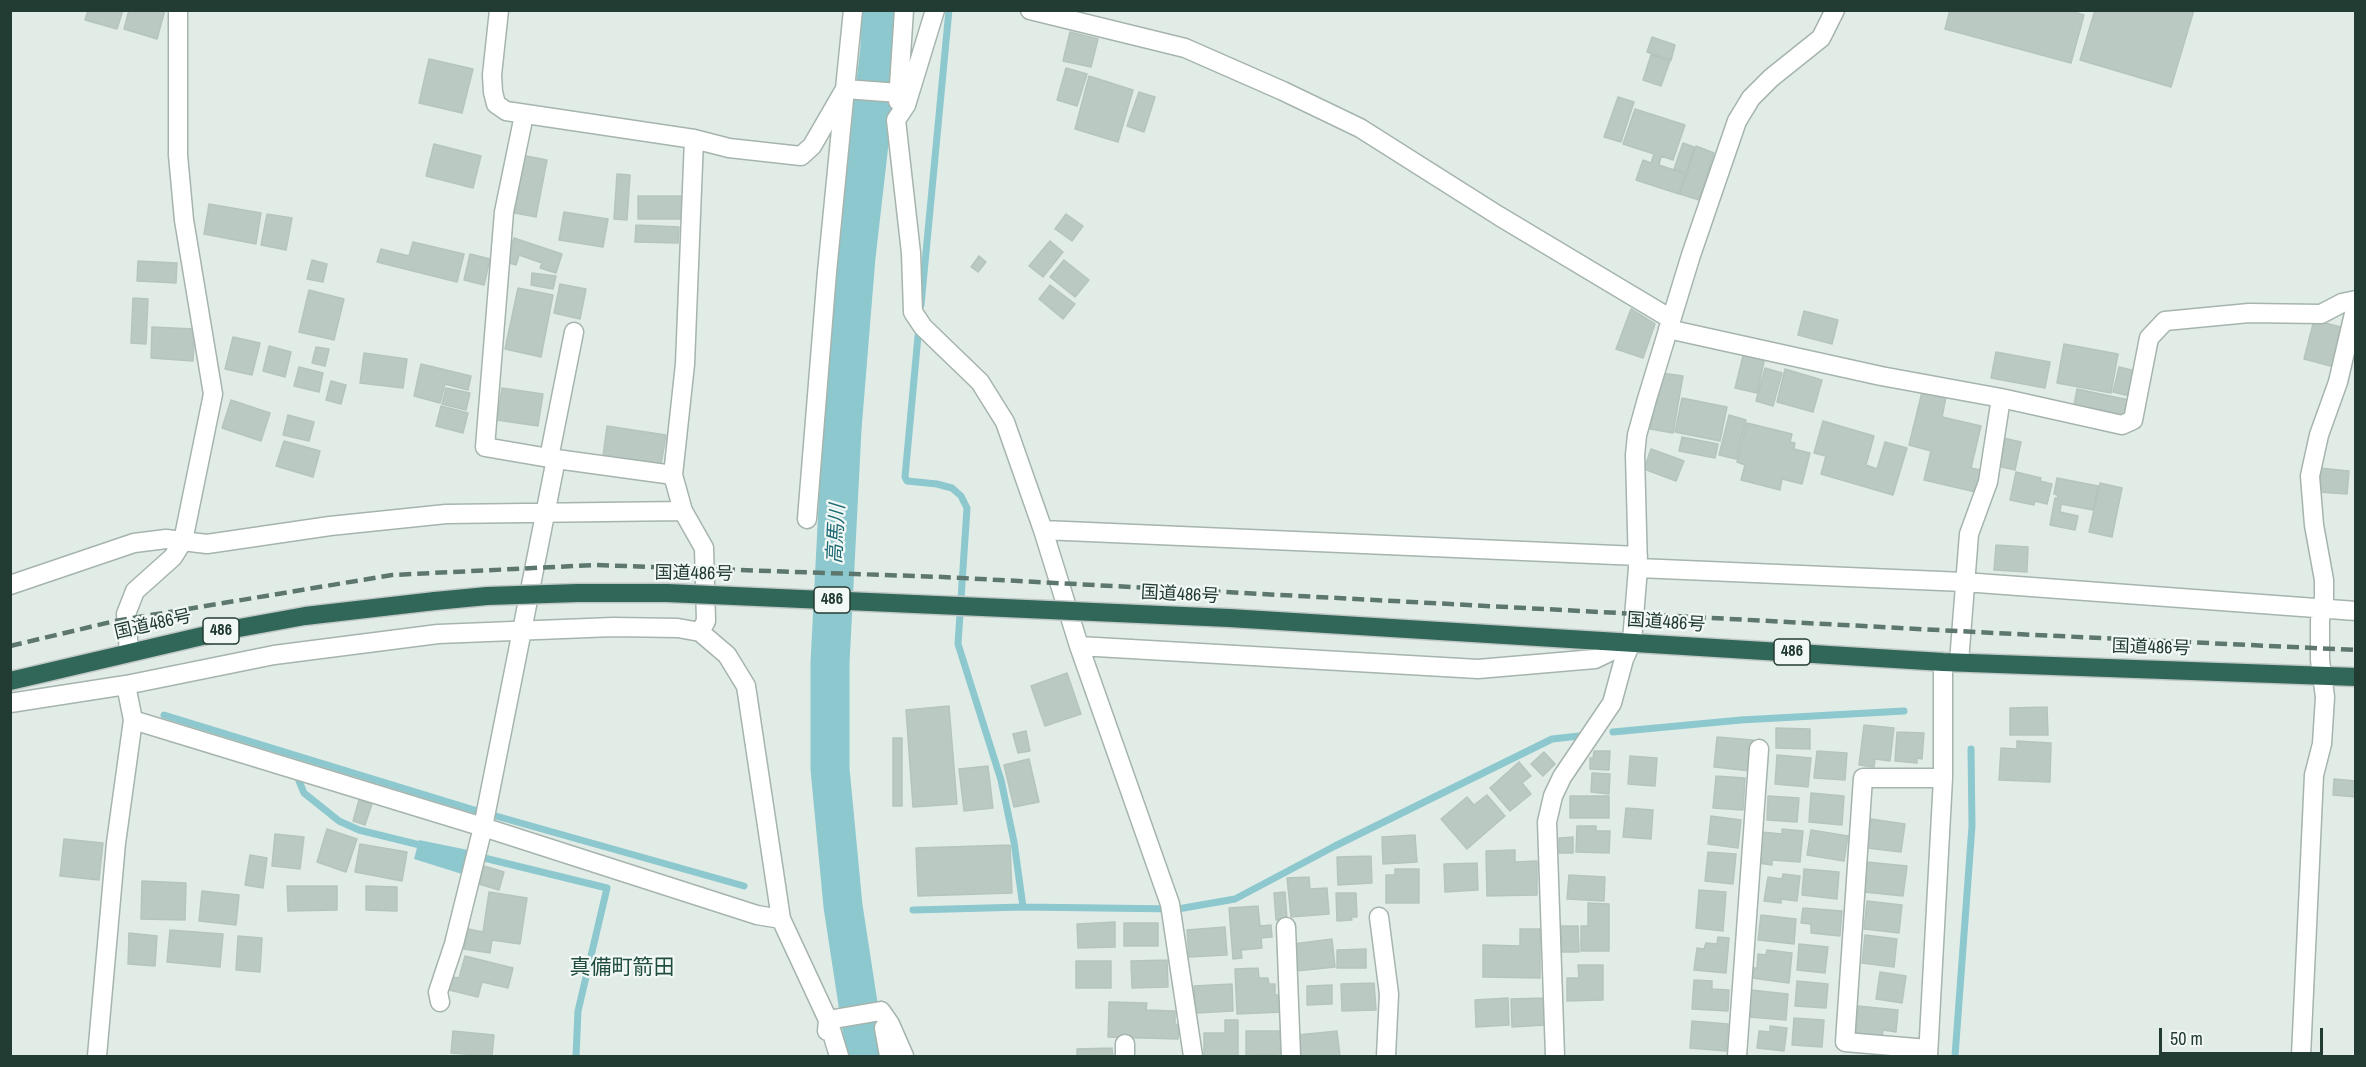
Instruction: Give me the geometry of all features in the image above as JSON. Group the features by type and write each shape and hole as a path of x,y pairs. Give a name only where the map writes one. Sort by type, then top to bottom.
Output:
{"highway":[{"name":"国道486号","path":"10,681 228,630 305,616 487,596 578,593 667,594 1229,618 1951,662 2355,677"}],"street":[{"path":"129,652 126,614 135,591 173,557 183,541 213,394 183,209 178,155 178,10"},
{"path":"498,10 492,75 496,104 506,111 694,139 729,147 801,156 812,146 851,89"},
{"path":"807,519 827,272 851,89 852,10"},
{"path":"904,10 894,92 911,253 913,312 923,327 980,382 1005,422 1170,909 1193,1056"},
{"path":"896,120 906,105 935,10"},
{"path":"1030,10 1185,48 1360,128 1670,324 1881,376 2001,398 2114,423 2128,423 2135,415 2149,338 2165,321 2248,313 2321,314 2342,303 2355,302 2338,382 2319,435 2310,476 2314,525 2324,580 2320,660 2325,697 2322,744 2314,776 2301,1056"},
{"path":"1555,1056 1547,822 1553,796 1562,777 1612,703 1624,659 1632,641 1638,562 1635,465 1637,435 1670,324 1737,121 1751,98 1771,78 1821,38 1835,10"},
{"path":"851,89 894,92"},
{"path":"524,115 504,212 485,447 553,459 673,475"},
{"path":"694,139 685,364 673,475 683,511 704,548 706,621 700,632"},
{"path":"440,1002 438,992 454,944 476,856 547,511 553,459 574,332"},
{"path":"1943,778 1863,778 1845,1042 1928,1053 1951,662 1969,534 1988,482 2001,398"},
{"path":"10,585 134,543 166,539 207,544 330,526 446,514 683,511"},
{"path":"1043,530 1964,582 2355,611"},
{"path":"10,703 126,685 274,655 438,634 613,627 678,628 700,632 727,655 746,686 781,919 833,1019 839,1056"},
{"path":"1079,646 1478,669 1595,658 1632,641"},
{"path":"97,1056 116,843 133,720 126,685"},
{"path":"133,720 484,818 757,915 781,919"},
{"path":"1737,1056 1759,749"},
{"path":"1379,917 1389,994 1386,1056"},
{"path":"1286,927 1291,1056"},
{"path":"833,1019 876,1012 890,1024 904,1056"},
{"path":"876,1012 889,1056"},
{"path":"827,1056 833,1019"}],"water":[{"path":"419,840 468,850 462,874 414,859"}],"building":[{"path":"88,10 123,10 117,29 85,20"},
{"path":"129,10 165,10 157,39 124,29"},
{"path":"1950,10 2068,10 2084,15 2071,63 1945,29"},
{"path":"2095,10 2194,10 2171,87 2080,60"},
{"path":"1070,32 1098,39 1091,67 1063,61"},
{"path":"1652,37 1675,45 1671,60 1647,52"},
{"path":"1651,55 1670,61 1661,86 1643,80"},
{"path":"429,59 473,69 462,113 419,103"},
{"path":"1066,68 1087,74 1077,106 1057,100"},
{"path":"1089,76 1133,90 1118,142 1075,129"},
{"path":"1139,92 1155,97 1144,132 1127,126"},
{"path":"1618,97 1634,102 1621,142 1604,137"},
{"path":"1635,109 1685,125 1673,160 1661,156 1659,165 1686,174 1679,194 1636,180 1643,160 1651,163 1654,154 1623,144"},
{"path":"1683,143 1694,147 1686,173 1674,169"},
{"path":"434,144 481,156 473,188 426,176"},
{"path":"1696,146 1714,153 1699,200 1680,194"},
{"path":"521,155 547,160 536,217 510,212"},
{"path":"617,174 630,175 627,220 614,219"},
{"path":"638,196 682,196 682,219 638,219"},
{"path":"209,204 261,213 256,244 204,234"},
{"path":"564,212 608,219 603,247 559,240"},
{"path":"267,214 292,218 286,250 261,245"},
{"path":"1066,214 1083,226 1072,241 1055,229"},
{"path":"636,225 679,227 678,243 635,242"},
{"path":"514,238 562,254 556,273 540,268 542,263 519,255 516,265 506,262"},
{"path":"1050,241 1063,252 1043,277 1029,266"},
{"path":"413,242 464,254 457,282 377,262 381,249 409,256"},
{"path":"470,254 490,259 484,285 464,280"},
{"path":"979,256 986,262 978,272 971,267"},
{"path":"312,260 327,264 323,282 307,279"},
{"path":"1064,260 1089,280 1075,297 1050,277"},
{"path":"138,261 177,263 176,283 137,281"},
{"path":"532,273 556,276 553,289 531,285"},
{"path":"560,284 586,289 580,319 554,313"},
{"path":"1050,285 1075,304 1063,319 1039,299"},
{"path":"518,288 553,295 541,357 505,349"},
{"path":"309,290 344,299 334,340 299,332"},
{"path":"133,298 148,299 146,344 131,343"},
{"path":"1631,309 1655,324 1643,358 1616,349"},
{"path":"1804,311 1838,320 1832,344 1798,335"},
{"path":"2314,320 2348,329 2338,368 2304,359"},
{"path":"152,327 195,329 193,361 151,358"},
{"path":"233,337 260,343 252,375 225,369"},
{"path":"2064,344 2118,354 2111,393 2057,383"},
{"path":"269,346 291,352 285,377 263,371"},
{"path":"316,347 329,349 325,366 312,363"},
{"path":"1744,352 1765,357 1757,393 1735,388"},
{"path":"1996,352 2050,362 2045,388 1991,378"},
{"path":"364,353 407,359 403,388 360,383"},
{"path":"421,364 471,376 468,390 445,384 440,403 414,396"},
{"path":"299,367 323,373 319,392 294,386"},
{"path":"2119,367 2136,371 2130,396 2113,392"},
{"path":"1765,368 1782,373 1773,406 1756,401"},
{"path":"1785,369 1822,380 1813,412 1777,402"},
{"path":"1661,373 1683,376 1673,433 1650,429"},
{"path":"331,381 346,385 341,404 326,400"},
{"path":"446,388 470,393 466,410 442,404"},
{"path":"502,388 543,394 538,426 497,420"},
{"path":"2077,389 2129,400 2126,415 2074,405"},
{"path":"1922,392 1946,397 1942,417 1981,426 1971,468 1985,471 1980,493 1924,480 1931,451 1909,445"},
{"path":"1682,398 1727,407 1720,441 1675,432"},
{"path":"231,400 270,413 261,441 222,428"},
{"path":"441,406 468,413 463,433 436,426"},
{"path":"288,415 314,422 309,441 283,435"},
{"path":"1729,415 1746,420 1736,459 1719,455"},
{"path":"1823,421 1874,436 1866,465 1877,469 1885,442 1907,448 1893,495 1821,474 1826,456 1814,453"},
{"path":"1747,423 1792,434 1790,442 1795,443 1794,449 1810,453 1802,484 1782,479 1780,490 1741,480 1745,465 1737,462"},
{"path":"607,426 666,435 661,465 603,456"},
{"path":"1682,437 1718,444 1715,458 1679,451"},
{"path":"1999,437 2021,442 2015,470 1993,465"},
{"path":"284,441 320,451 313,477 276,466"},
{"path":"1651,449 1684,461 1676,481 1644,469"},
{"path":"2320,468 2349,471 2347,494 2318,492"},
{"path":"2016,472 2041,478 2040,481 2052,484 2047,504 2035,501 2034,505 2010,500"},
{"path":"2057,478 2098,486 2093,510 2061,504 2060,512 2078,516 2075,530 2050,525 2055,498 2057,499 2058,495 2054,494"},
{"path":"2100,483 2122,488 2112,537 2089,532"},
{"path":"1996,545 2028,547 2027,572 1994,570"},
{"path":"1067,673 1081,714 1045,726 1031,686"},
{"path":"949,706 957,804 913,807 906,710"},
{"path":"2047,707 2048,735 2010,735 2010,708"},
{"path":"1864,725 1894,728 1890,761 1875,759 1874,767 1859,765"},
{"path":"1776,728 1810,729 1810,749 1776,748"},
{"path":"1026,731 1030,751 1018,753 1013,734"},
{"path":"1897,732 1924,733 1922,759 1917,758 1917,763 1895,761"},
{"path":"1717,737 1753,740 1751,771 1714,767"},
{"path":"893,738 902,738 902,806 893,806"},
{"path":"2017,741 2051,743 2050,782 1999,780 2001,748 2017,749"},
{"path":"1594,751 1610,751 1609,770 1590,769 1590,758 1593,758"},
{"path":"1817,751 1847,753 1845,780 1814,778"},
{"path":"1544,752 1555,764 1543,776 1531,764"},
{"path":"1777,755 1811,758 1808,787 1775,784"},
{"path":"1630,756 1657,758 1655,786 1628,784"},
{"path":"1029,759 1039,802 1014,807 1004,765"},
{"path":"1519,762 1531,776 1522,783 1531,794 1510,811 1490,788"},
{"path":"988,766 993,808 964,811 959,769"},
{"path":"1592,773 1610,774 1609,794 1591,792"},
{"path":"1716,776 1745,778 1743,810 1713,808"},
{"path":"2334,779 2356,781 2356,797 2333,795"},
{"path":"1811,793 1844,796 1842,825 1809,822"},
{"path":"1487,795 1505,816 1467,849 1441,819 1467,797 1474,805"},
{"path":"1570,796 1609,796 1609,818 1570,818"},
{"path":"1768,796 1799,798 1797,822 1767,820"},
{"path":"359,800 372,804 365,825 353,821"},
{"path":"1626,808 1653,810 1651,839 1623,837"},
{"path":"1711,816 1741,820 1738,848 1708,844"},
{"path":"1871,819 1905,824 1901,852 1867,848"},
{"path":"1577,826 1596,826 1596,831 1610,831 1609,853 1576,852"},
{"path":"327,829 357,839 346,872 317,862"},
{"path":"1782,829 1803,831 1800,862 1772,860 1772,865 1758,863 1761,832 1782,834"},
{"path":"1811,830 1848,836 1844,861 1807,855"},
{"path":"275,834 304,837 300,869 272,866"},
{"path":"1415,835 1417,862 1383,864 1382,837"},
{"path":"1573,837 1573,853 1559,853 1559,838"},
{"path":"64,839 103,843 99,880 60,876"},
{"path":"360,844 407,852 402,881 355,872"},
{"path":"1010,845 1012,893 918,896 916,848"},
{"path":"1515,850 1515,862 1537,861 1537,895 1487,896 1486,851"},
{"path":"1708,852 1736,854 1733,884 1705,881"},
{"path":"250,855 267,858 263,888 245,885"},
{"path":"1371,856 1372,883 1338,885 1337,857"},
{"path":"1867,862 1907,866 1903,896 1864,892"},
{"path":"1477,863 1478,890 1445,892 1444,864"},
{"path":"484,866 504,872 499,890 479,884"},
{"path":"1395,869 1419,869 1419,903 1386,903 1386,875 1395,875"},
{"path":"1804,869 1839,872 1837,899 1802,895"},
{"path":"1783,874 1800,876 1797,901 1781,899 1781,903 1764,901 1768,877 1782,879"},
{"path":"1569,875 1605,877 1604,901 1567,899"},
{"path":"1309,877 1310,889 1327,888 1329,914 1291,917 1287,878"},
{"path":"142,881 186,883 185,920 141,919"},
{"path":"287,886 337,886 337,910 288,911"},
{"path":"366,886 397,887 397,911 366,910"},
{"path":"1699,890 1726,892 1723,931 1696,928"},
{"path":"202,891 239,895 236,925 199,921"},
{"path":"489,892 527,898 520,944 492,940 490,953 464,949 468,929 483,932"},
{"path":"1285,892 1287,919 1276,920 1274,893"},
{"path":"1336,893 1356,893 1357,917 1351,917 1352,920 1337,921"},
{"path":"1867,901 1902,905 1899,933 1864,929"},
{"path":"1588,903 1609,904 1609,951 1581,951 1581,926 1588,926"},
{"path":"1258,906 1260,926 1271,925 1272,937 1261,938 1262,948 1241,950 1242,958 1233,959 1229,908"},
{"path":"1803,908 1842,911 1840,936 1811,933 1811,924 1801,923"},
{"path":"1761,915 1796,919 1794,944 1758,940"},
{"path":"1115,922 1115,947 1078,948 1077,924"},
{"path":"1124,923 1158,923 1158,946 1124,946"},
{"path":"1560,926 1578,926 1579,952 1561,952"},
{"path":"1225,927 1227,955 1189,957 1187,930"},
{"path":"1520,929 1540,929 1540,978 1483,977 1483,945 1520,946"},
{"path":"170,930 223,934 220,967 167,962"},
{"path":"129,933 157,936 155,966 128,964"},
{"path":"1865,935 1897,939 1894,967 1862,963"},
{"path":"238,936 262,938 260,972 236,970"},
{"path":"1718,937 1729,938 1726,973 1694,970 1697,948 1704,949 1706,943 1717,944"},
{"path":"1332,939 1335,967 1296,971 1293,944"},
{"path":"1799,944 1828,947 1825,973 1797,970"},
{"path":"1366,949 1366,968 1337,968 1337,950"},
{"path":"1767,950 1792,953 1789,983 1752,978 1753,968 1757,968 1758,954 1766,955"},
{"path":"465,956 513,968 508,988 482,982 478,997 449,990 452,977 459,978"},
{"path":"1167,960 1168,987 1132,988 1131,961"},
{"path":"1076,961 1111,961 1111,988 1076,988"},
{"path":"1578,965 1603,965 1603,1000 1567,1001 1567,978 1579,978"},
{"path":"1258,968 1259,978 1268,978 1269,984 1275,984 1275,995 1281,995 1282,1012 1237,1014 1235,969"},
{"path":"1880,972 1906,976 1902,1003 1876,999"},
{"path":"1694,980 1712,981 1712,989 1729,990 1728,1011 1692,1009"},
{"path":"1797,981 1828,984 1826,1008 1795,1006"},
{"path":"1374,983 1376,1010 1342,1011 1341,984"},
{"path":"1232,984 1233,1011 1196,1013 1194,986"},
{"path":"1332,985 1332,1004 1307,1005 1307,986"},
{"path":"1751,990 1788,994 1786,1020 1749,1017"},
{"path":"1508,998 1509,1025 1476,1027 1475,1000"},
{"path":"1544,998 1546,1025 1512,1027 1511,999"},
{"path":"1109,1002 1147,1003 1146,1010 1175,1011 1175,1024 1179,1025 1178,1039 1108,1037"},
{"path":"1858,1006 1898,1010 1896,1032 1883,1030 1882,1038 1855,1035"},
{"path":"1794,1018 1824,1020 1822,1047 1792,1045"},
{"path":"1225,1020 1238,1020 1238,1056 1204,1056 1204,1033 1225,1033"},
{"path":"1692,1021 1728,1024 1726,1051 1690,1048"},
{"path":"1770,1026 1787,1028 1784,1051 1757,1048 1759,1031 1770,1032"},
{"path":"453,1031 494,1035 492,1056 451,1053"},
{"path":"1246,1031 1281,1031 1281,1054 1246,1055"},
{"path":"1337,1031 1340,1056 1301,1056 1298,1035"},
{"path":"1112,1048 1113,1056 1077,1056 1077,1049"}],"waterway":[{"name":"高馬川","path":"866,1056 843,906 830,769 830,663 842,429 856,257 880,47 880,10"},
{"path":"921,305 949,10"},
{"path":"918,336 905,477 907,481 952,488 961,496 967,508 958,644 1001,780 1014,842 1023,907"},
{"path":"1613,732 1741,720 1904,711"},
{"path":"164,715 471,809 744,886"},
{"path":"913,910 1023,907 1178,909 1235,899 1335,846 1552,739 1579,736"},
{"path":"1955,1056 1972,826 1971,749"},
{"path":"299,781 304,793 339,821 359,830 424,846"},
{"path":"476,856 607,888 578,1011 576,1056"},
{"name":"高馬川","path":"833,904 851,906"}],"railway":[{"path":"10,646 115,621 392,575 595,565 943,577 2356,650"}],"district":[{"name":"真備町箭田","path":"622,968"}]}
